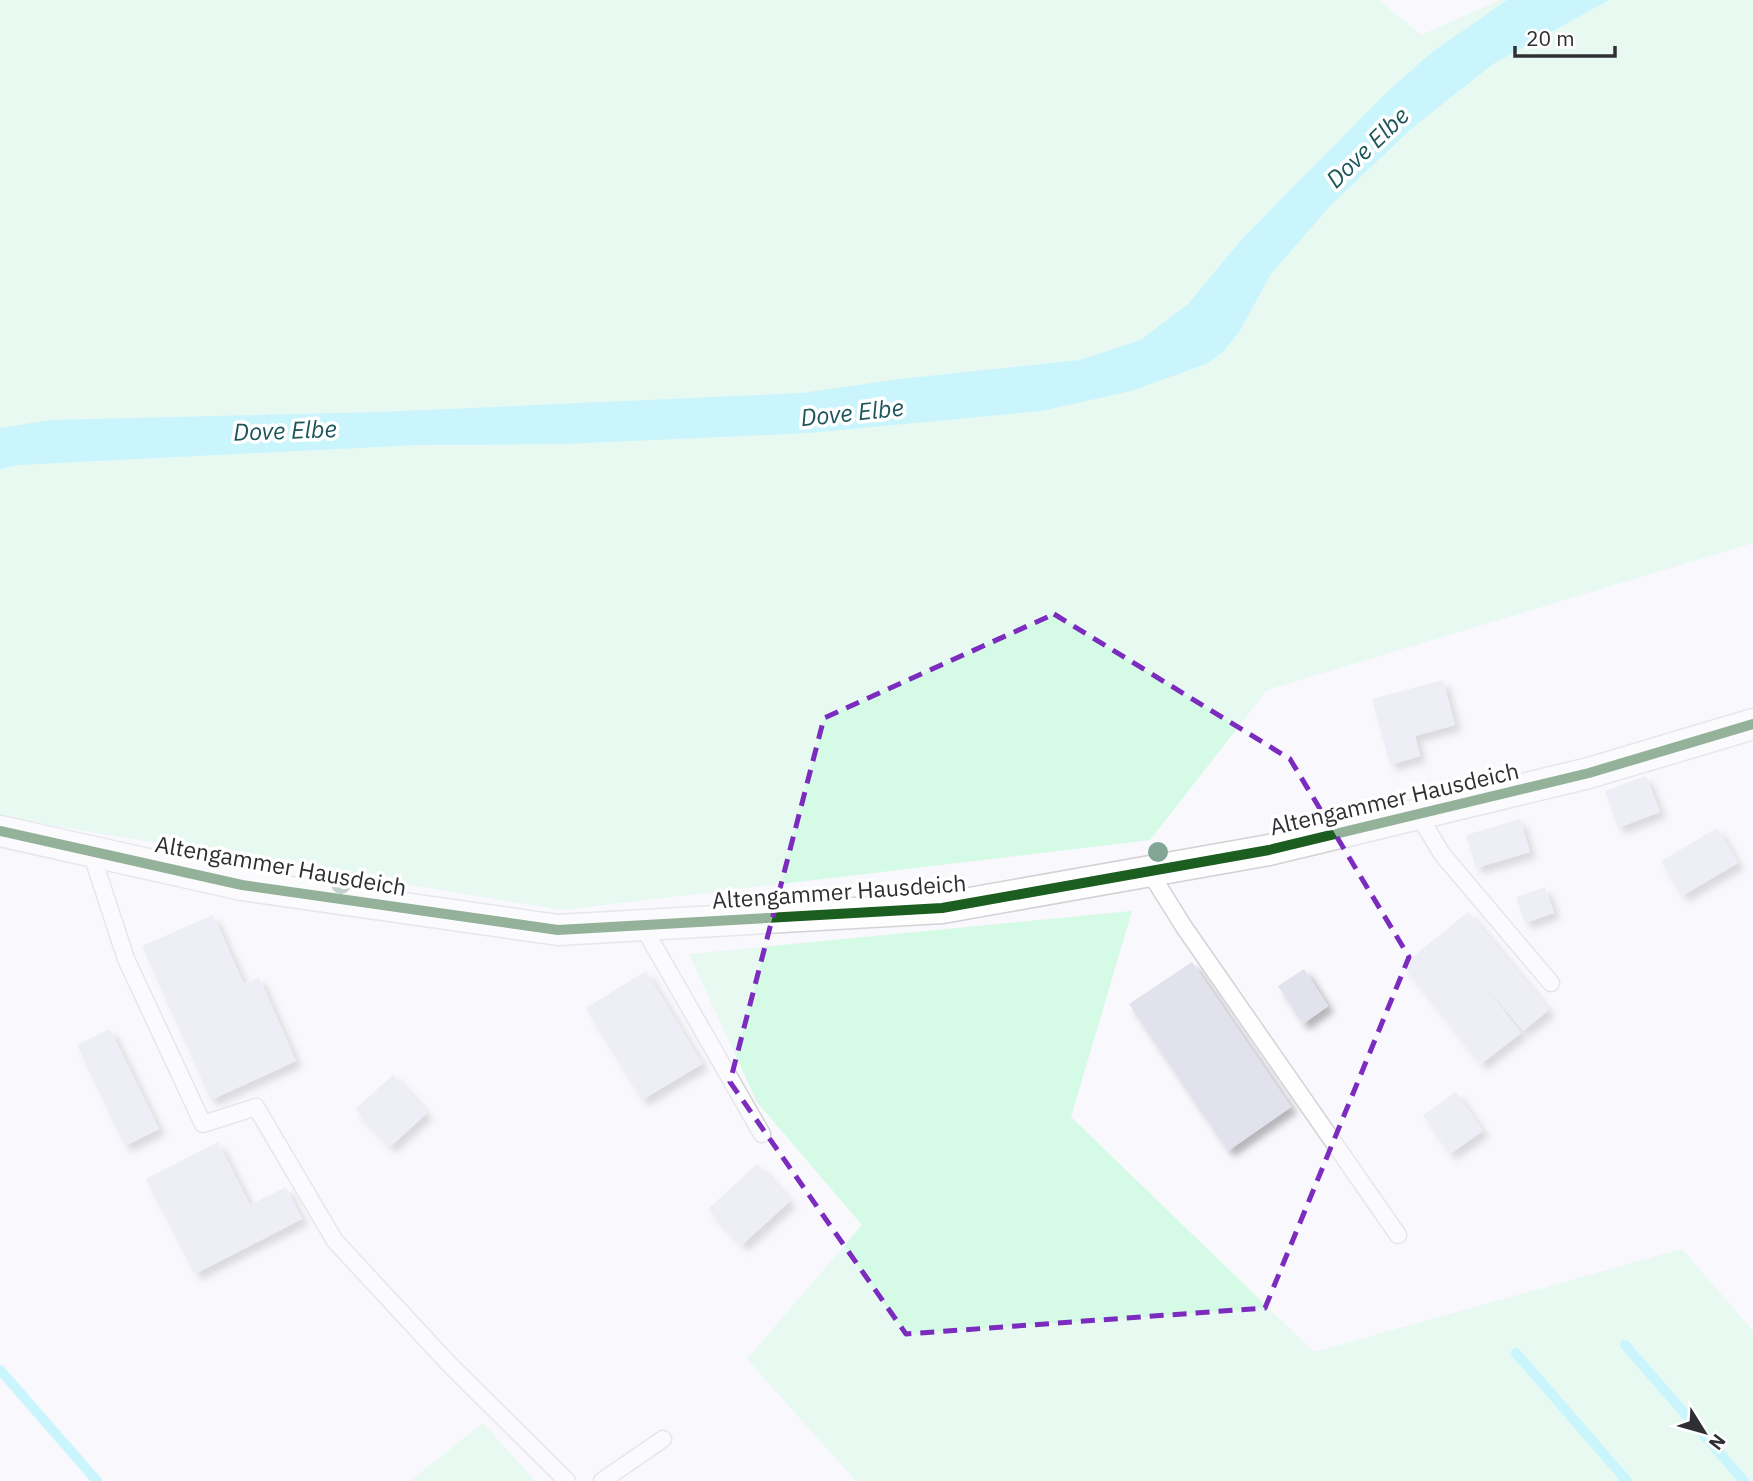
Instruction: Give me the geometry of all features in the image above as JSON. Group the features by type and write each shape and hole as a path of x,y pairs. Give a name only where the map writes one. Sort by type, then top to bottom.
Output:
{"street":[{"name":"Altengammer Hausdeich","path":"0,831 242,885 558,930 942,908 1269,850 1589,773 1753,724"}],"lane":[{"path":"1418,814 1442,854 1551,983"},
{"path":"91,852 125,959 203,1124 256,1107 335,1241 449,1364 567,1481"},
{"path":"1149,871 1184,927 1398,1235"},
{"path":"642,925 762,1134"},
{"path":"602,1481 663,1439"}],"highlighted area":[{"path":"1054,614 1290,759 1409,957 1265,1308 906,1334 730,1082 824,718"}],"green space":[{"path":"0,0 1379,0 1421,35 1500,0 1753,0 1753,543 1267,690 1150,840 562,910 0,817"},
{"path":"1132,911 1071,1117 1314,1352 1682,1249 1753,1331 1753,1481 856,1481 747,1359 862,1225 757,1102 689,954"},
{"path":"483,1423 535,1481 410,1481"}],"water":[{"name":"Dove Elbe","path":"1507,0 1609,0 1493,64 1410,130 1331,205 1271,274 1239,332 1223,352 1206,364 1131,391 1041,411 809,433 566,444 418,445 19,465 0,469 0,428 51,420 381,412 802,393 900,379 1080,360 1141,340 1188,304 1242,239 1386,93 1431,53"}],"building":[{"path":"1443,680 1455,725 1415,736 1420,756 1390,765 1372,699"},
{"path":"1646,776 1660,812 1618,828 1605,791"},
{"path":"1520,819 1530,852 1476,868 1466,835"},
{"path":"1717,828 1738,863 1682,896 1661,861"},
{"path":"1545,887 1554,913 1525,923 1516,897"},
{"path":"1468,912 1549,1010 1523,1031 1478,977 1521,1033 1481,1064 1403,965"},
{"path":"213,915 244,984 259,977 296,1061 211,1100 142,946"},
{"path":"1192,962 1291,1107 1228,1151 1129,1004"},
{"path":"1304,969 1328,1006 1303,1024 1278,986"},
{"path":"646,971 702,1064 642,1100 586,1008"},
{"path":"110,1029 159,1129 125,1146 77,1045"},
{"path":"393,1075 427,1113 390,1147 355,1109"},
{"path":"1456,1092 1483,1131 1450,1154 1423,1115"},
{"path":"218,1142 250,1205 286,1187 302,1219 195,1274 146,1179"},
{"path":"757,1164 790,1201 742,1245 708,1209"}],"waterway":[{"path":"1625,1345 1744,1481"},
{"path":"1516,1353 1627,1481"},
{"path":"0,1370 97,1481"}],"cycle path":[{"path":"0,831 242,885 558,930 942,908 1269,850 1589,773 1753,724"}]}
